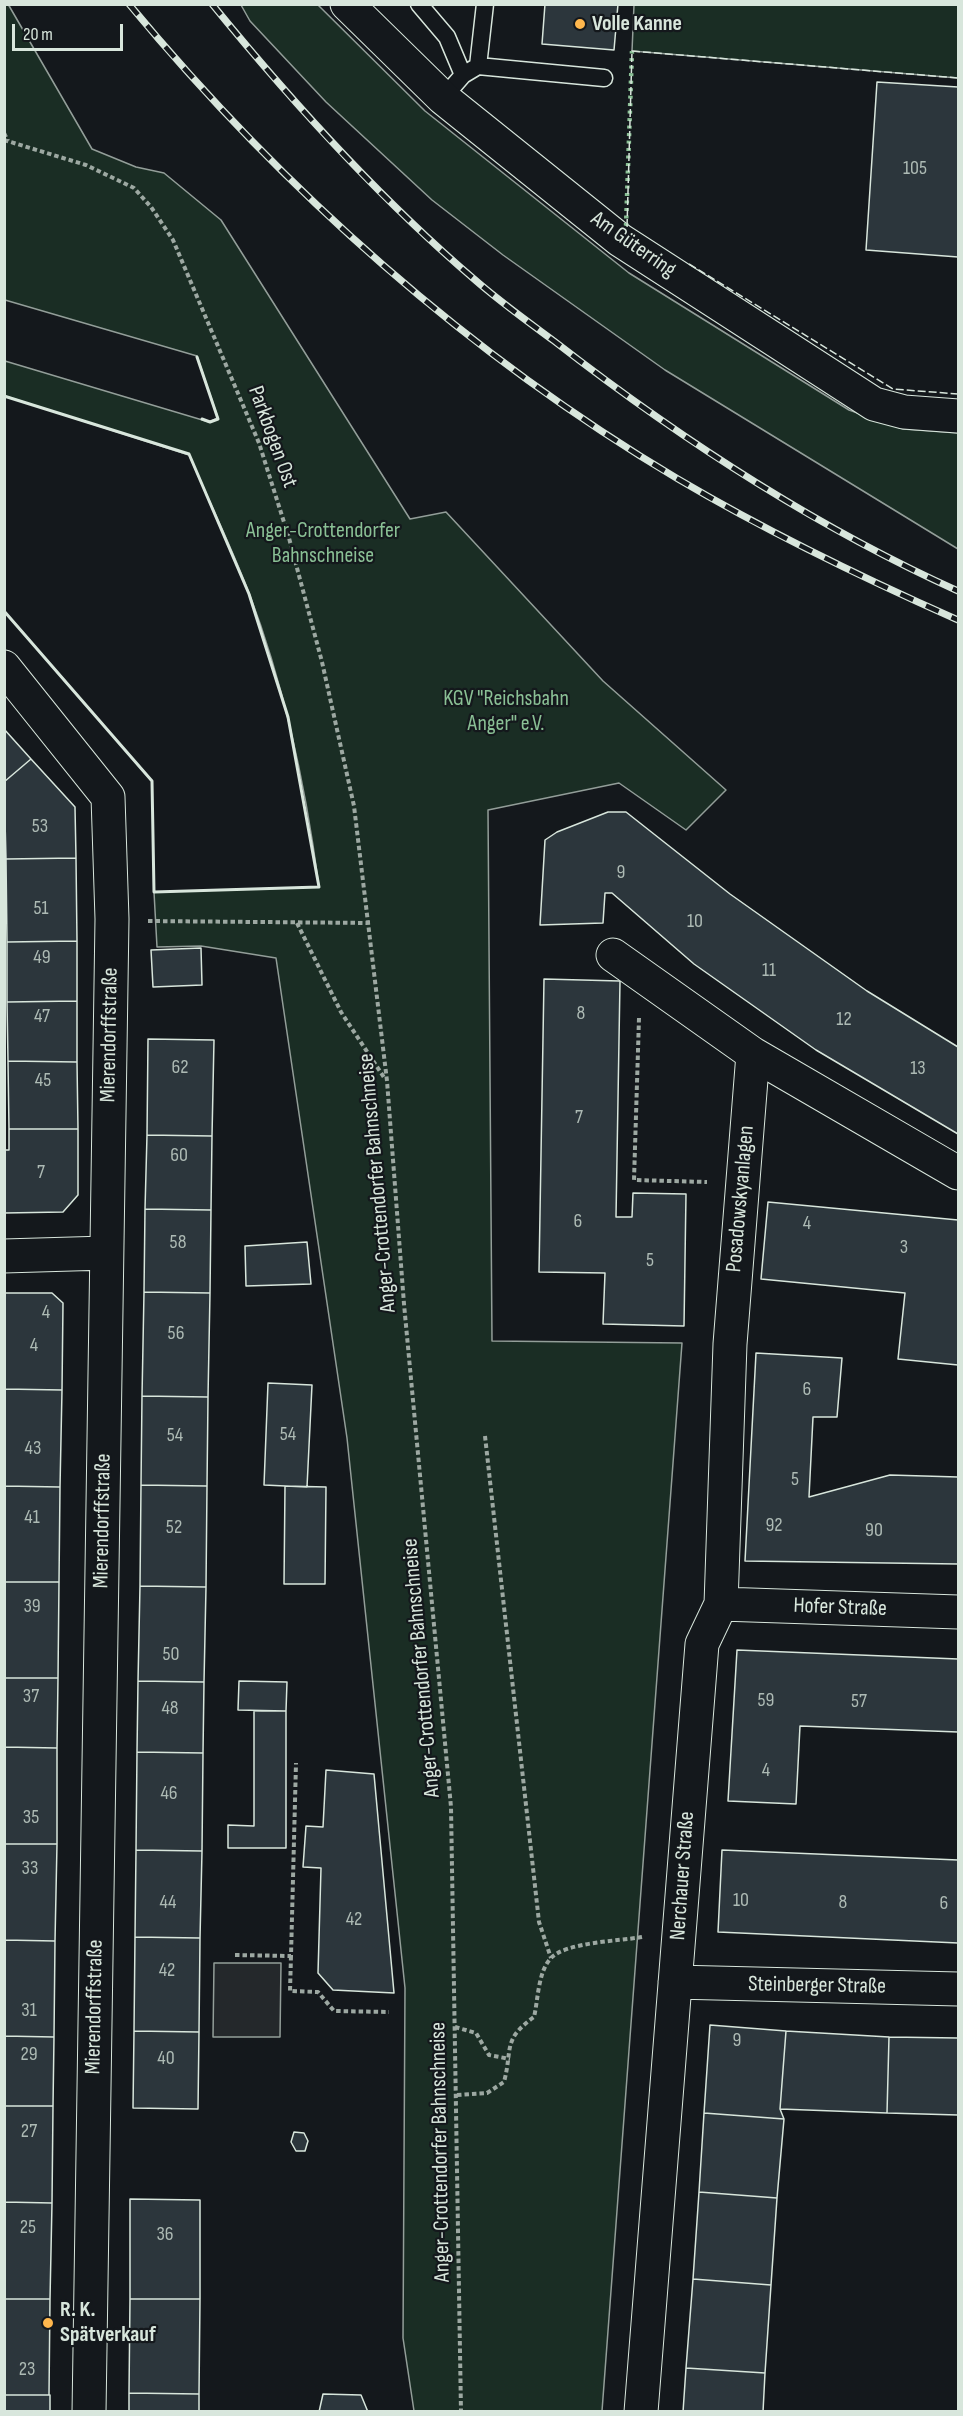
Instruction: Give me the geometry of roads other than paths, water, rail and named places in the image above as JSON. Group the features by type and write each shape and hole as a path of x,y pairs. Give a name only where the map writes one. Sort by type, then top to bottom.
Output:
{"street":[{"name":"Am Güterring","path":"347,4 453,87 621,240 874,404 904,411 958,416"},
{"name":"Mierendorffstraße","path":"4,666 108,797 112,919 89,2412"},
{"path":"613,955 753,1054 958,1173"},
{"name":"Posadowskyanlagen","path":"729,1344 753,1054"},
{"path":"4,1256 106,1253"},
{"name":"Nerchauer Straße","path":"641,2412 702,1644 721,1604 729,1344"},
{"name":"Hofer Straße","path":"721,1604 958,1612"},
{"name":"Steinberger Straße","path":"675,1982 958,1989"}],"lane":[{"path":"418,4 447,37 453,87"},
{"path":"453,87 478,66 485,4"},
{"path":"478,66 604,78"},
{"path":"728,1376 734,1370 747,1186 742,1181"}],"railway":[{"path":"129,4 251,140 316,204 453,324 526,379 601,431 712,499 816,554 958,620"},
{"path":"212,4 273,77 370,182 438,248 503,303 650,412 749,478 852,538 958,591"}],"place":[{"name":"Volle Kanne","path":"580,24"},
{"name":"R. K. Spätverkauf","path":"48,2323"}],"park label":[{"name":"Anger-Crottendorfer Bahnschneise","path":"323,544"},
{"name":"KGV \"Reichsbahn Anger\" e.V.","path":"506,712"}]}
